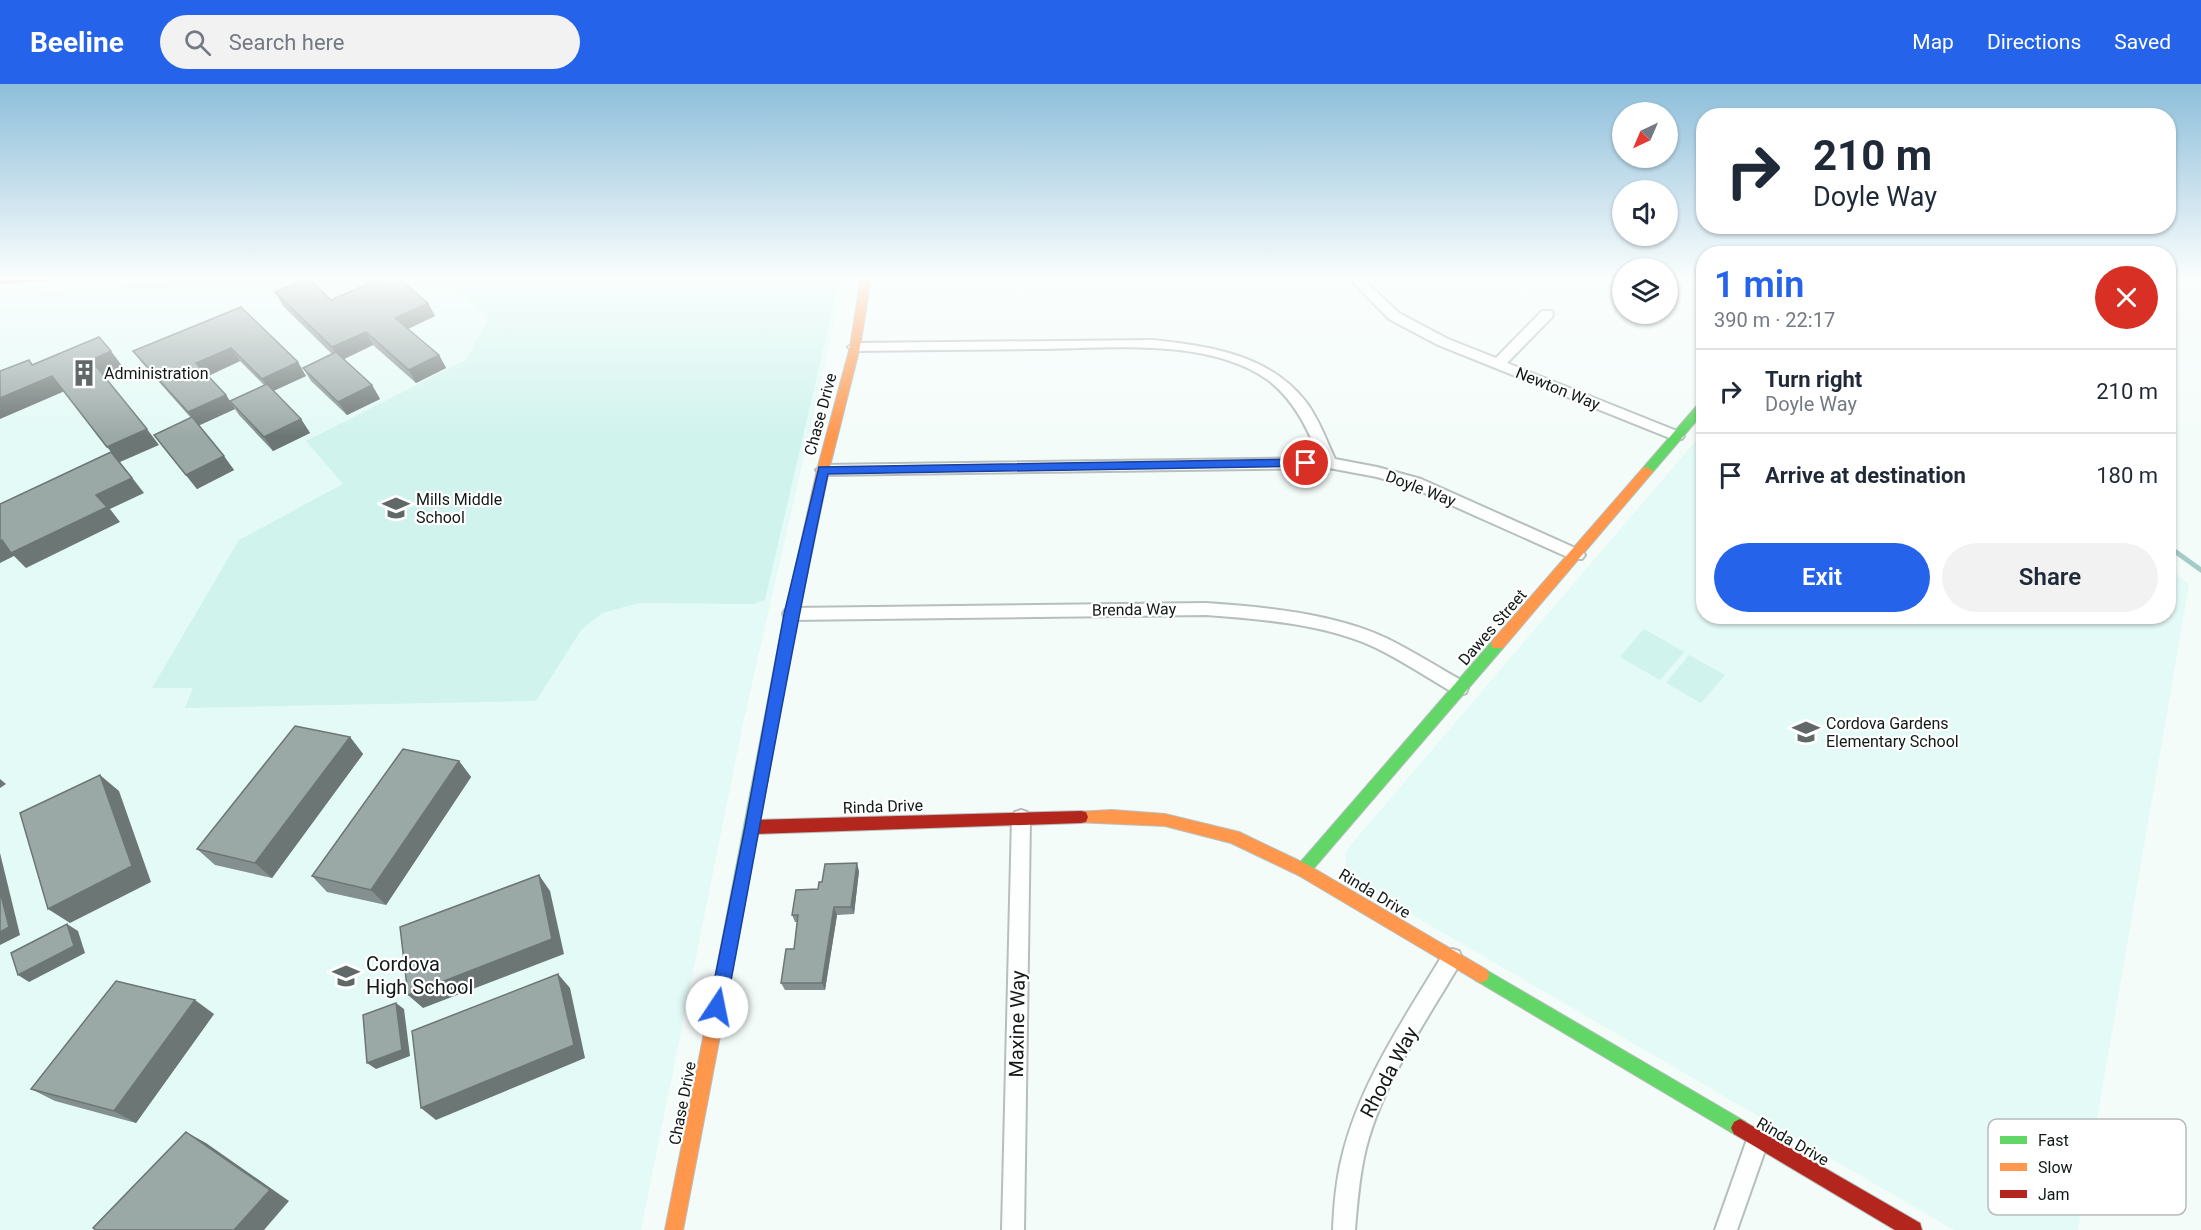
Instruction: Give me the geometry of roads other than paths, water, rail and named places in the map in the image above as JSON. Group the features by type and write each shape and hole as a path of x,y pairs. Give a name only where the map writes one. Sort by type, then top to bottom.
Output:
{"street":[{"name":"Chase Drive","path":"674,1230 753,827 791,614 858,330"},
{"name":"Newton Way","path":"1421,330 1443,342 1677,436"},
{"path":"1498,364 1531,330"},
{"path":"855,347 1153,344 1229,356 1268,374 1301,405 1329,463"},
{"name":"Dawes Street","path":"1303,870 1577,555 1696,414"},
{"name":"Doyle Way","path":"823,470 1329,463 1377,472 1416,483 1577,555"},
{"name":"Brenda Way","path":"791,614 1206,609 1264,613 1341,629 1379,642 1460,688"},
{"name":"Rinda Drive","path":"753,827 1149,816 1188,822 1226,832 1262,847 1303,870 1913,1230"},
{"name":"Maxine Way","path":"1013,1230 1022,818"},
{"name":"Rhoda Way","path":"1344,1230 1349,1170 1370,1102 1452,958"},
{"path":"1726,1230 1758,1139"}],"waterway":[{"path":"2176,552 2201,570"}],"place":[{"name":"Administration","path":"84,373"},
{"name":"Mills Middle School","path":"396,508"},
{"name":"Cordova Gardens Elementary School","path":"1806,732"},
{"name":"Cordova High School","path":"346,976"}]}
